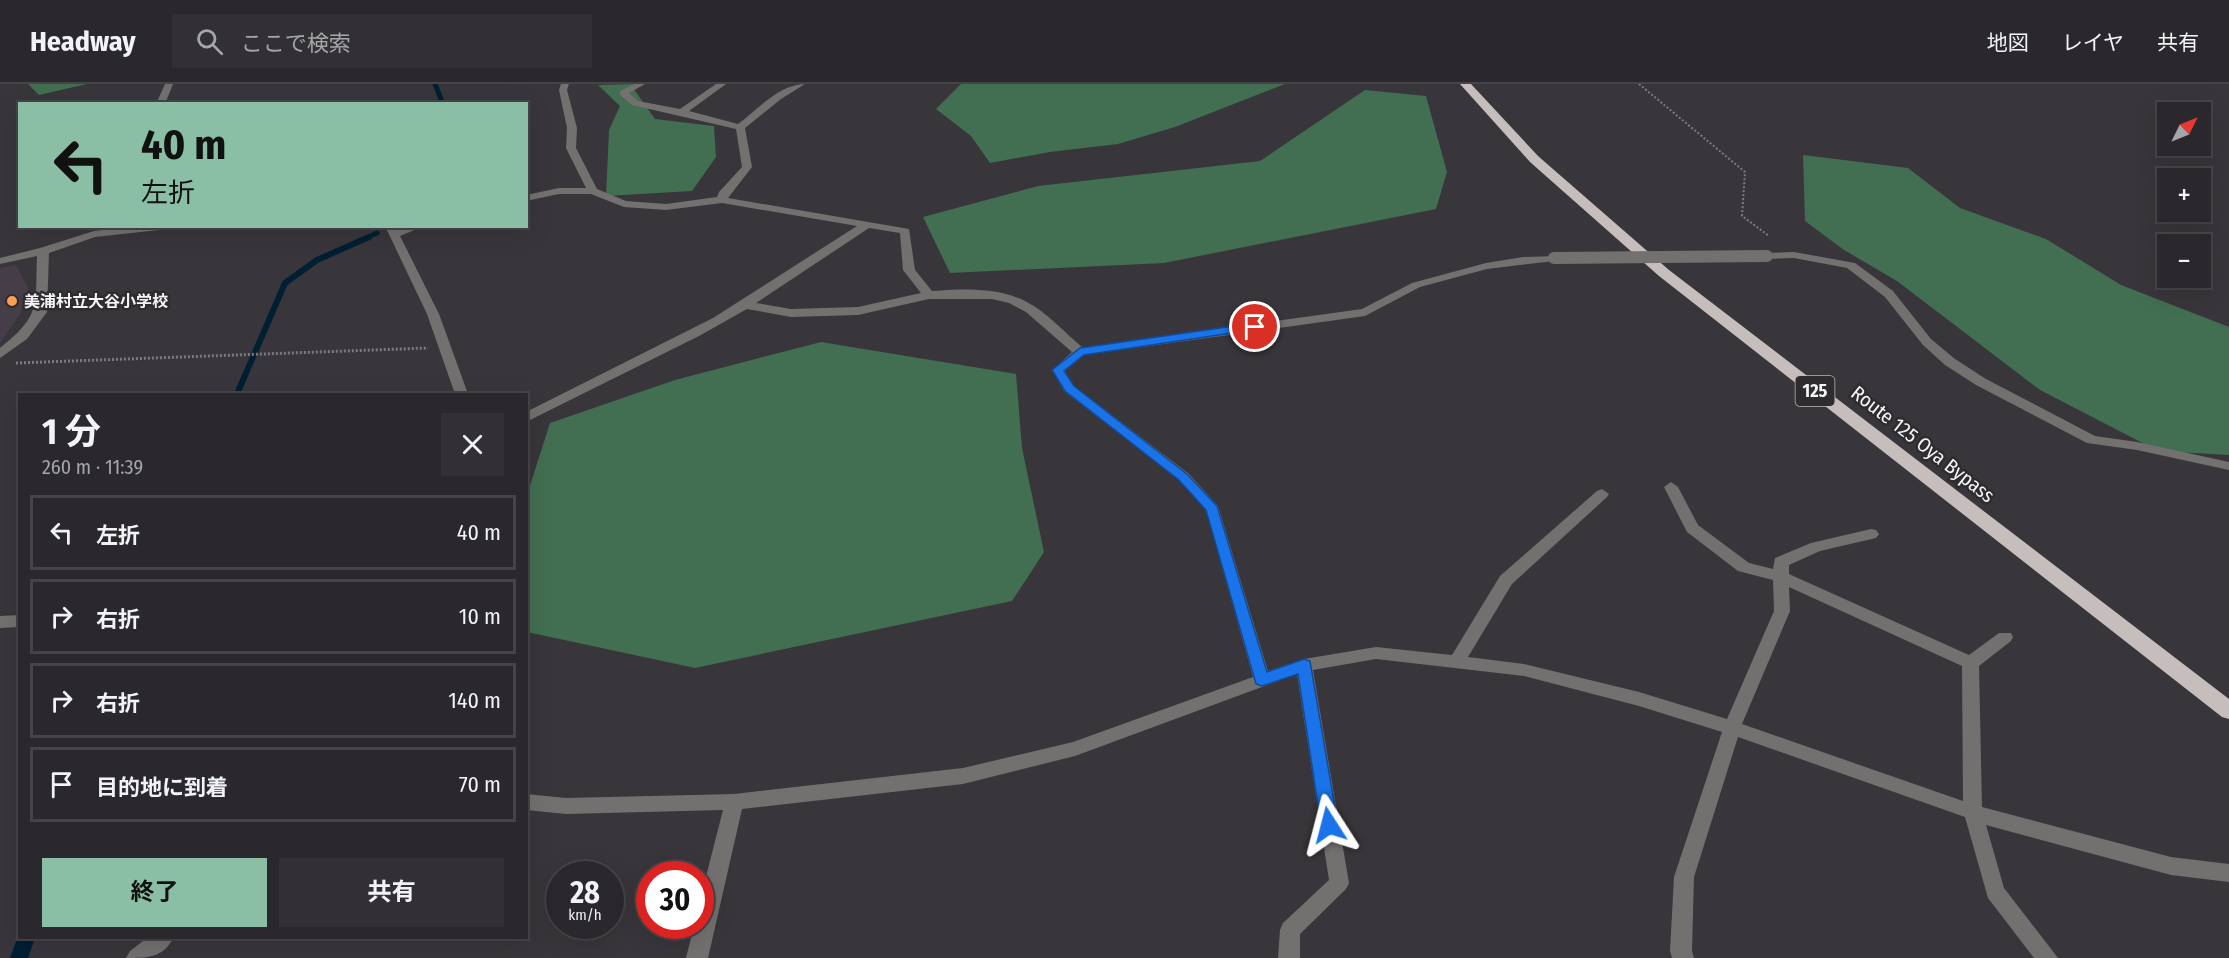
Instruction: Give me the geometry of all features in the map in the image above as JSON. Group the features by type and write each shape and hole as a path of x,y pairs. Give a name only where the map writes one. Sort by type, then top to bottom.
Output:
{"highway":[{"name":"Route 125 Oya Bypass","path":"1465,84 1534,159 1664,273 2229,711"}],"street":[{"path":"161,102 169,84"},
{"path":"565,84 563,90 572,128 571,148 593,191"},
{"path":"641,84 623,93 635,103 682,112 740,128"},
{"path":"682,112 722,84"},
{"path":"740,128 778,97 801,84"},
{"path":"722,200 723,194 747,167 740,128"},
{"path":"528,198 559,191 593,191 624,204 666,207 722,200 905,231 909,270 929,295"},
{"path":"528,417 556,400 695,333 745,305 866,225"},
{"path":"0,261 43,251 96,230 132,228"},
{"path":"393,230 446,348 462,393"},
{"path":"0,354 23,336 41,312 43,251"},
{"path":"1262,680 1213,509 1184,477 1070,388 1058,370 1080,352 1365,312 1416,285 1486,266 1523,260 1794,255 1851,265 1889,294 1927,342 1950,362 1981,382 2092,440 2137,446 2229,466"},
{"path":"745,305 791,313 858,311 929,295 964,292 1014,300 1028,308 1080,352"},
{"path":"1671,487 1692,528 1744,567 1781,577 1970,663"},
{"path":"1457,662 1506,580 1602,494"},
{"path":"1683,958 1681,951 1684,877 1732,728 1782,611 1781,561 1816,547 1871,534"},
{"path":"0,622 18,621"},
{"path":"1970,663 2005,637"},
{"path":"528,802 566,806 734,802 963,776 1075,749 1304,665 1376,653 1524,670 1639,699 1732,728 2004,823 2171,866 2229,873"},
{"path":"1970,663 1973,812 1995,892 2047,958"},
{"path":"1289,958 1290,930 1339,883 1304,665"},
{"path":"697,958 734,802"},
{"path":"138,958 162,939"}],"path":[{"path":"1639,84 1745,172 1742,216 1794,255"},
{"path":"12,363 446,348"}],"shaded area":[{"name":"美浦村立大谷小学校","path":"16,265 28,288 20,314 0,343 0,268"}],"green space":[{"path":"28,84 87,84 39,95"},
{"path":"635,84 633,88 655,119 714,126 716,157 692,191 606,196 609,130 620,106 598,85"},
{"path":"961,84 1285,84 1175,127 1118,144 1050,152 990,163 971,136 936,109"},
{"path":"1365,90 1426,96 1447,172 1436,209 1164,263 950,273 923,217 1038,186 1260,161"},
{"path":"1803,155 1908,168 1960,208 2046,239 2121,285 2229,327 2229,455 2158,451 2040,390 1897,281 1844,250 1805,221"},
{"path":"821,342 1016,374 1022,448 1044,552 1012,601 695,668 528,632 528,492 550,423 675,380"}],"water":[{"path":"18,936 18,939 35,939 28,958 10,958"}],"waterway":[{"path":"435,84 442,102"},
{"path":"366,238 377,233"},
{"path":"237,393 285,283 317,260 369,237"}],"place":[{"name":"美浦村立大谷小学校","path":"12,301"}],"route":[{"path":"1255,327 1080,352 1058,370 1070,388 1184,477 1213,509 1262,680 1304,665 1329,825"}]}
